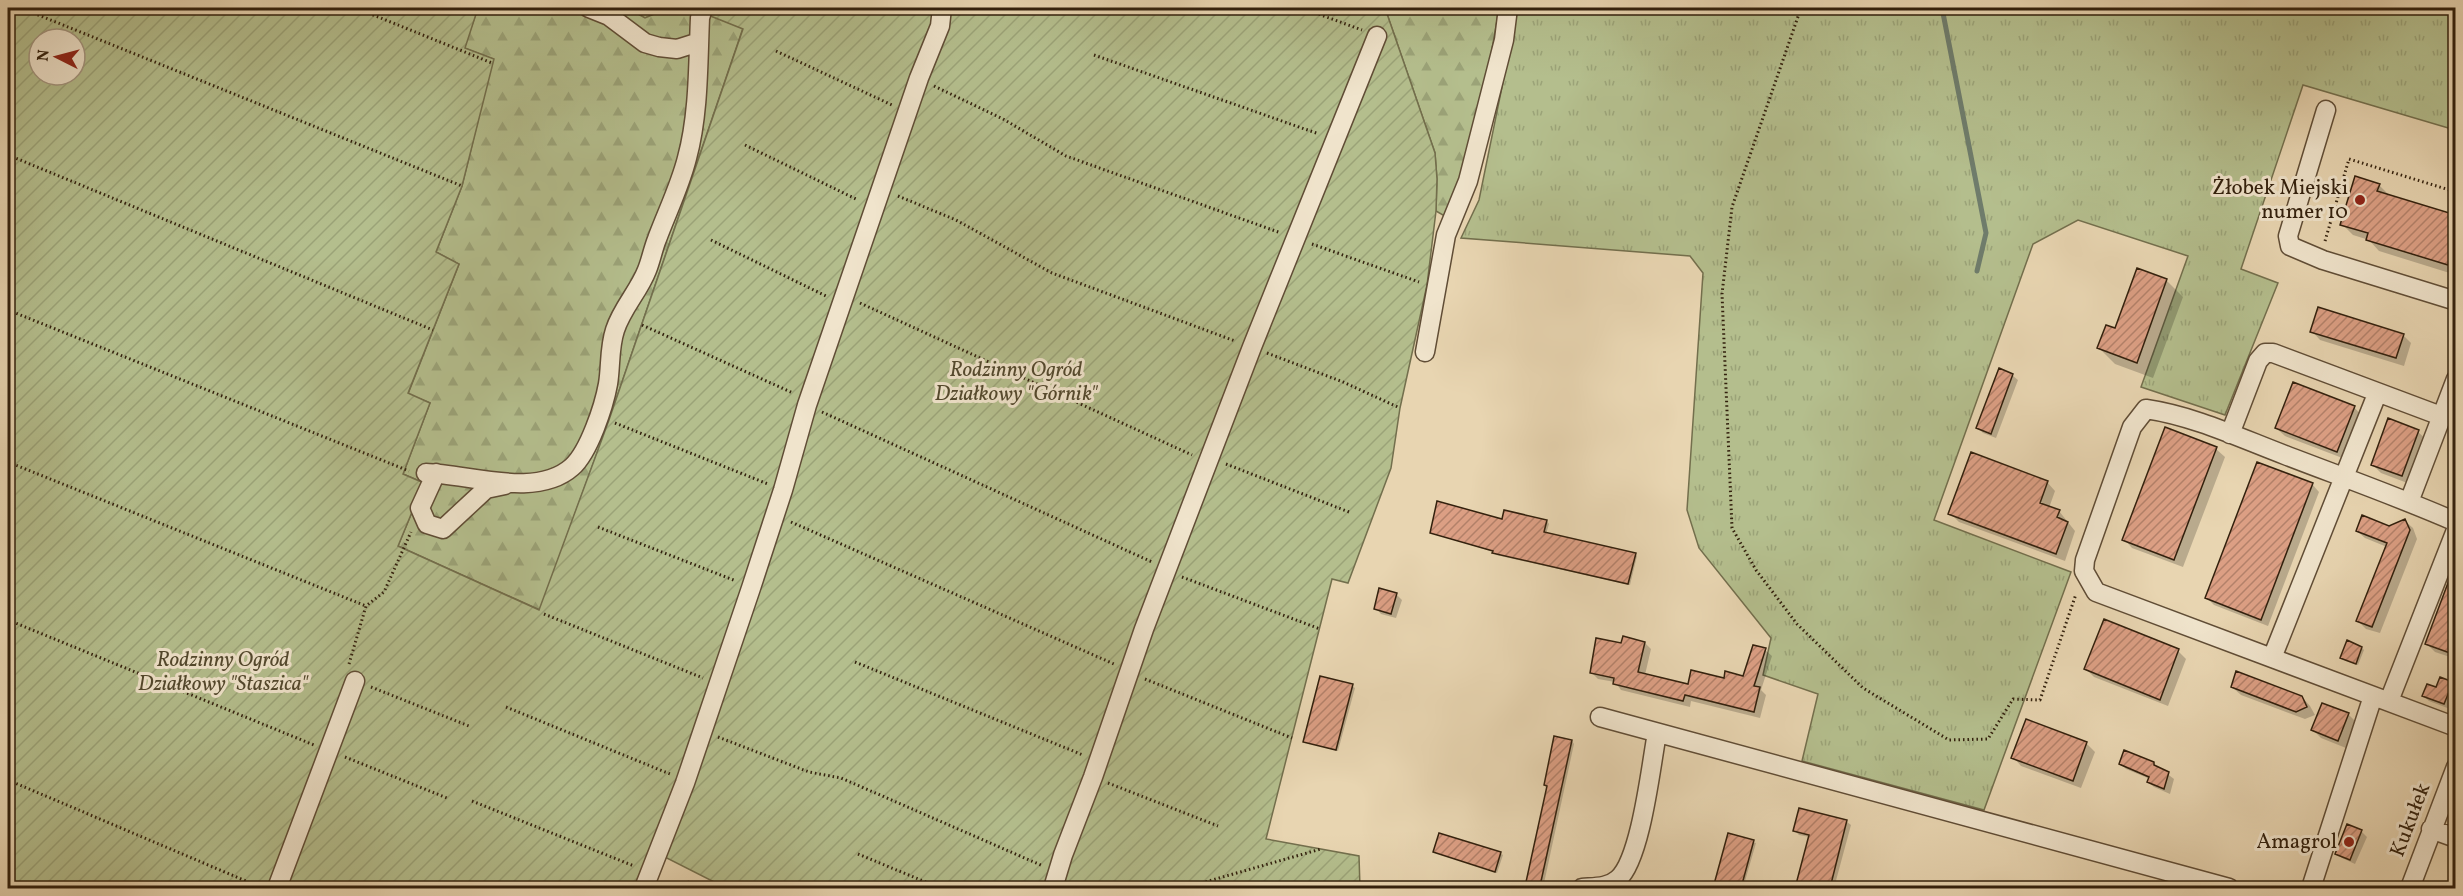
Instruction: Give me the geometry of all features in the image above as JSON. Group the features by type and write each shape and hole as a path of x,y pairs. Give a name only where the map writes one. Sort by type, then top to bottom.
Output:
{"street":[{"path":"589,8 609,16 645,43 677,49 699,42"},
{"path":"509,484 486,489 442,530 427,524 420,508 431,473 509,484 529,484 559,475 572,467 584,452 608,384 610,352 615,329 647,272 688,156 694,111 700,18 703,8"},
{"path":"647,880 686,780 751,588 808,403 919,78 940,26 942,8"},
{"path":"1425,352 1446,235 1468,181 1504,40 1508,8"},
{"path":"1055,880 1167,570 1252,347 1377,36"},
{"path":"2326,110 2288,236 2290,246 2323,260 2456,301"},
{"path":"2230,434 2258,361 2265,353 2273,353 2441,416"},
{"path":"2409,502 2456,379"},
{"path":"2272,658 2334,498 2344,479 2378,394"},
{"path":"2456,522 2170,412 2146,409 2132,427 2085,560 2084,571 2096,592 2456,727"},
{"path":"2312,888 2381,699 2456,530"},
{"path":"277,888 355,681"},
{"path":"1600,717 2229,888"},
{"path":"1582,888 1606,886 1618,879 1631,858 1646,797 1657,733"},
{"name":"Kukułek","path":"2410,888 2456,767"},
{"path":"2431,829 2456,838"}],"path":[{"path":"21,8 462,186"},
{"path":"356,8 492,63"},
{"path":"1302,8 1377,36"},
{"path":"1801,8 1732,207 1722,294 1732,528 1756,570 1797,624 1863,688 1949,740 1988,739 2013,699 2040,700 2084,571"},
{"path":"776,51 908,112"},
{"path":"1094,55 1335,140"},
{"path":"919,78 1004,119 1066,156 1382,271 1427,285"},
{"path":"745,145 876,209"},
{"path":"8,155 433,330"},
{"path":"2324,246 2325,236 2349,159 2456,192"},
{"path":"882,189 956,220 1052,273 1343,382 1400,408"},
{"path":"711,240 1209,460 1349,512"},
{"path":"8,310 404,470 431,473"},
{"path":"642,325 1167,570 1320,629"},
{"path":"609,420 783,490"},
{"path":"8,462 366,606"},
{"path":"420,508 384,592 366,606 347,670 355,681 469,726"},
{"path":"775,515 1130,672 1292,738"},
{"path":"598,527 751,588"},
{"path":"544,614 718,684"},
{"path":"8,620 447,798"},
{"path":"855,662 1218,826"},
{"path":"506,707 686,780"},
{"path":"702,731 808,772 842,778 1055,880"},
{"path":"8,780 264,888"},
{"path":"472,801 647,880"},
{"path":"1184,888 1321,849"},
{"path":"858,854 940,888"}],"green space":[{"name":"Rodzinny Ogród Działkowy \"Górnik\"","path":"8,8 478,8 465,48 494,59 462,186 436,252 459,264 408,393 430,403 403,474 424,483 398,546 539,610 609,420 743,29 708,15 711,8 1385,8 1435,153 1436,211 1427,285 1400,408 1391,468 1348,583 1332,579 1266,839 1359,856 1360,888 726,888 663,856 650,888 8,888"},
{"path":"478,8 627,8 645,18 669,8 711,8 709,15 743,28 609,420 540,610 398,546 424,483 403,474 430,403 408,394 459,264 436,252 462,186 493,59 464,48"},
{"path":"627,8 669,8 645,18"},
{"path":"1385,8 1499,8 1478,114 1465,166 1448,218 1436,211 1435,153"},
{"path":"1515,8 2455,8 2455,130 2303,85 2241,269 2278,283 2225,415 2141,387 2188,256 2078,220 2033,244 1934,520 2071,572 1984,810 1802,761 1818,694 1763,675 1771,638 1699,548 1687,510 1703,273 1690,256 1461,238 1479,200 1513,33"}],"building":[{"path":"2355,176 2380,184 2377,191 2456,215 2456,255 2451,254 2448,265 2366,240 2368,233 2340,225"},
{"path":"2137,268 2167,279 2137,363 2097,348 2106,325 2115,328"},
{"path":"2318,307 2404,334 2396,358 2310,332"},
{"path":"1999,368 2013,374 1991,434 1976,428"},
{"path":"2293,382 2355,406 2337,452 2275,428"},
{"path":"2388,418 2419,430 2402,476 2371,465"},
{"path":"2165,427 2217,447 2174,560 2122,540"},
{"path":"1971,452 2048,481 2040,503 2060,510 2057,517 2068,522 2056,554 1948,514"},
{"path":"2257,462 2313,483 2261,620 2205,598"},
{"path":"1437,501 1502,519 1504,510 1547,520 1544,532 1636,553 1628,584 1492,553 1493,551 1430,533"},
{"path":"2362,515 2389,526 2405,519 2410,530 2372,627 2356,621 2387,543 2356,531"},
{"path":"2454,567 2456,638 2450,653 2425,644"},
{"path":"1379,588 1397,593 1391,614 1374,609"},
{"path":"2104,619 2179,649 2160,700 2084,669"},
{"path":"1623,636 1645,642 1638,672 1688,684 1691,670 1724,678 1725,671 1743,676 1753,645 1766,648 1754,686 1760,687 1754,712 1685,695 1683,701 1613,684 1614,678 1590,673 1596,638 1621,643"},
{"path":"2347,640 2362,647 2356,664 2340,658"},
{"path":"2236,671 2302,696 2307,707 2296,712 2231,687"},
{"path":"1320,676 1353,684 1336,750 1303,742"},
{"path":"2440,677 2453,682 2444,704 2422,696 2427,684 2436,687"},
{"path":"2322,703 2349,713 2338,741 2311,730"},
{"path":"2026,719 2087,742 2073,781 2011,758"},
{"path":"1554,736 1572,740 1540,886 1526,882 1547,786 1544,785"},
{"path":"2124,750 2154,762 2154,765 2169,772 2164,789 2147,782 2149,777 2119,764"},
{"path":"1799,808 1847,820 1830,888 1795,888 1809,835 1793,831"},
{"name":"Amagrol","path":"2347,824 2362,830 2350,860 2335,854"},
{"path":"1439,833 1501,852 1495,872 1433,852"},
{"path":"1728,833 1754,840 1741,888 1713,888"}],"waterway":[{"path":"1942,8 1986,233 1977,271"}],"place":[{"name":"Żłobek Miejski numer 10","path":"2360,200"},
{"name":"Amagrol","path":"2349,842"}],"park label":[{"name":"Rodzinny Ogród Działkowy \"Staszica\"","path":"223,672"}]}
